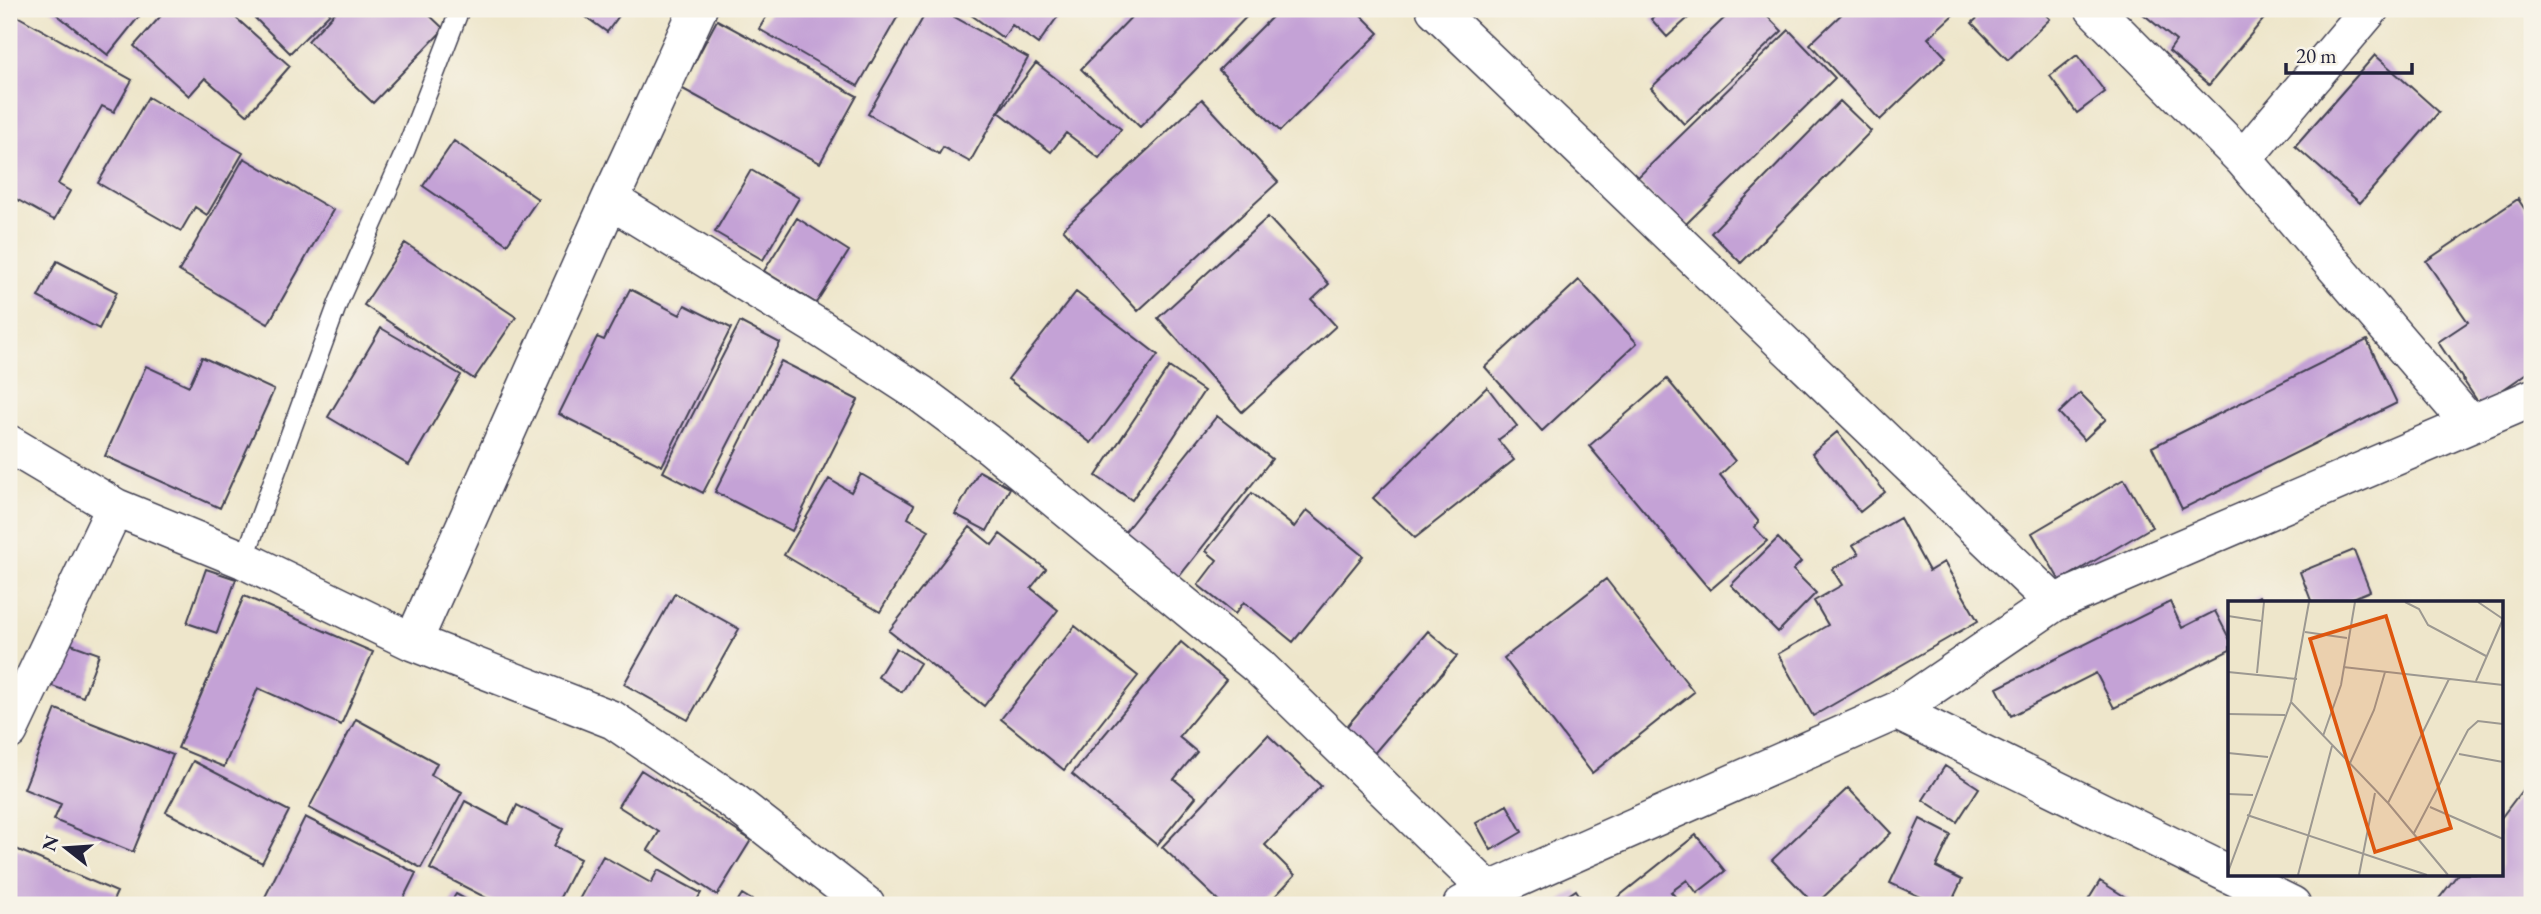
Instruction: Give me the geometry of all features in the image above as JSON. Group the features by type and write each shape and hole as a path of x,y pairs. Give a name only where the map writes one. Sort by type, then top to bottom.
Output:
{"street":[{"path":"412,642 698,9"},
{"path":"1435,9 2054,603"},
{"path":"2094,9 2243,159 2470,424"},
{"path":"2243,159 2370,9"},
{"path":"610,200 841,342 921,394 992,447 1258,666 1476,898 1896,712 2054,603 2532,398"},
{"path":"9,444 115,507 244,560 412,642 613,720 734,802 866,905"},
{"path":"9,732 115,507"},
{"path":"1896,712 2228,874"},
{"path":"2232,876 2292,905"}],"lane":[{"path":"244,560 338,303 406,149 460,9"}],"building":[{"path":"50,9 145,9 108,55"},
{"path":"167,9 226,9 290,66 247,115 205,78 189,96 134,46"},
{"path":"246,9 334,9 290,53"},
{"path":"338,9 423,9 444,29 373,103 308,41"},
{"path":"575,9 624,9 607,32"},
{"path":"771,9 902,9 858,86 759,29"},
{"path":"928,9 940,9 1028,58 970,162 943,147 939,154 868,114"},
{"path":"963,9 1063,9 1038,44 1012,25 1003,38"},
{"path":"1139,9 1254,9 1140,127 1081,69"},
{"path":"1280,9 1355,9 1379,33 1280,131 1219,70"},
{"path":"1647,9 1698,9 1667,37 1651,19 1654,16"},
{"path":"1734,9 1760,9 1782,31 1684,124 1651,88"},
{"path":"1847,9 1947,9 1953,15 1928,38 1946,57 1880,120 1810,44"},
{"path":"1987,9 2040,9 2050,19 2008,60 1972,23"},
{"path":"2137,9 2272,9 2209,85 2169,51 2176,41"},
{"path":"17,16 132,80 114,112 102,106 58,184 70,191 54,220 9,195 9,31"},
{"path":"717,20 857,96 820,163 681,88"},
{"path":"1789,30 1835,78 1683,227 1636,179"},
{"path":"2077,55 2105,92 2077,113 2050,76"},
{"path":"2375,55 2439,112 2360,203 2295,146"},
{"path":"1036,63 1121,129 1099,158 1066,133 1051,152 999,112"},
{"path":"148,97 243,153 207,215 195,207 181,231 98,183"},
{"path":"1202,99 1278,182 1138,311 1063,229"},
{"path":"1840,101 1871,131 1741,263 1711,233"},
{"path":"454,141 538,199 507,244 423,186"},
{"path":"244,158 333,210 268,324 179,271"},
{"path":"751,170 799,198 763,260 715,232"},
{"path":"2518,199 2532,220 2532,370 2480,405 2438,342 2468,322 2426,261"},
{"path":"1268,217 1329,284 1312,300 1336,326 1242,412 1158,318"},
{"path":"797,218 849,251 816,303 764,271"},
{"path":"405,243 516,317 474,379 364,305"},
{"path":"57,261 117,292 99,329 38,297"},
{"path":"1579,280 1637,343 1542,431 1485,367"},
{"path":"630,289 680,315 685,305 731,328 662,466 559,414 597,337 604,340"},
{"path":"1076,292 1158,355 1091,443 1008,379"},
{"path":"740,322 780,343 703,493 663,472"},
{"path":"381,328 461,375 409,465 328,417"},
{"path":"2367,340 2397,403 2182,509 2152,447"},
{"path":"202,357 274,390 220,508 105,456 146,366 189,386"},
{"path":"781,361 858,400 792,531 715,492"},
{"path":"1169,367 1204,391 1132,500 1096,476"},
{"path":"1667,379 1735,461 1720,475 1759,522 1754,527 1767,541 1710,590 1589,446"},
{"path":"1487,387 1517,426 1498,440 1514,460 1415,538 1373,498"},
{"path":"2080,393 2106,419 2084,440 2059,413"},
{"path":"1217,416 1272,459 1178,578 1123,534"},
{"path":"1837,432 1885,492 1860,512 1812,453"},
{"path":"979,471 1010,488 987,531 955,514"},
{"path":"861,474 914,505 908,518 929,530 880,612 784,555 829,479 851,492"},
{"path":"2124,479 2152,527 2060,581 2032,533"},
{"path":"1252,493 1294,527 1307,510 1363,556 1293,642 1244,602 1235,614 1198,585 1217,560 1206,551"},
{"path":"1900,518 1929,571 1944,562 1978,621 1813,716 1778,654 1828,625 1814,601 1842,585 1832,569 1859,554 1853,545"},
{"path":"970,527 992,545 1000,534 1046,569 1031,588 1058,610 984,706 889,631"},
{"path":"1778,538 1801,562 1793,570 1816,593 1778,632 1731,585"},
{"path":"2354,550 2370,591 2346,601 2311,601 2300,572"},
{"path":"206,569 236,579 217,633 187,623"},
{"path":"1606,579 1694,692 1592,773 1504,658"},
{"path":"675,593 739,629 688,720 624,684"},
{"path":"244,596 373,652 341,725 258,688 224,767 178,748"},
{"path":"2170,602 2182,628 2215,611 2228,636 2228,651 2114,708 2096,673 2011,716 1997,688"},
{"path":"1075,626 1138,676 1064,770 1001,719"},
{"path":"1428,631 1457,656 1371,757 1342,732"},
{"path":"1181,642 1226,680 1179,737 1197,752 1174,779 1196,797 1157,845 1072,774"},
{"path":"68,643 99,654 83,697 52,686"},
{"path":"896,648 920,663 902,692 878,677"},
{"path":"56,709 173,755 133,852 54,820 61,804 24,789"},
{"path":"356,719 437,763 431,775 462,792 421,868 309,808"},
{"path":"1268,735 1321,786 1265,845 1295,875 1267,905 1223,905 1162,847"},
{"path":"193,761 289,811 262,863 166,812"},
{"path":"1945,766 1979,788 1957,822 1923,800"},
{"path":"641,770 751,840 717,895 648,850 659,832 618,806"},
{"path":"2532,777 2532,905 2434,905 2456,876 2502,876 2502,817"},
{"path":"1848,788 1891,833 1815,905 1772,860"},
{"path":"465,801 508,824 517,805 563,829 554,846 580,859 556,905 500,905 430,869"},
{"path":"1507,805 1522,832 1491,850 1476,823"},
{"path":"305,817 416,873 400,905 276,905 264,899"},
{"path":"1920,819 1951,835 1936,867 1962,880 1950,905 1938,905 1890,883"},
{"path":"1696,835 1725,871 1697,893 1687,880 1671,892 1681,903 1678,905 1608,905"},
{"path":"9,846 117,892 111,905 9,903"},
{"path":"603,856 651,883 658,870 701,893 694,905 576,905"},
{"path":"2100,881 2138,905 2085,905"},
{"path":"1576,890 1586,905 1554,905"},
{"path":"456,894 476,905 449,905"},
{"path":"742,894 760,905 735,905"}]}
